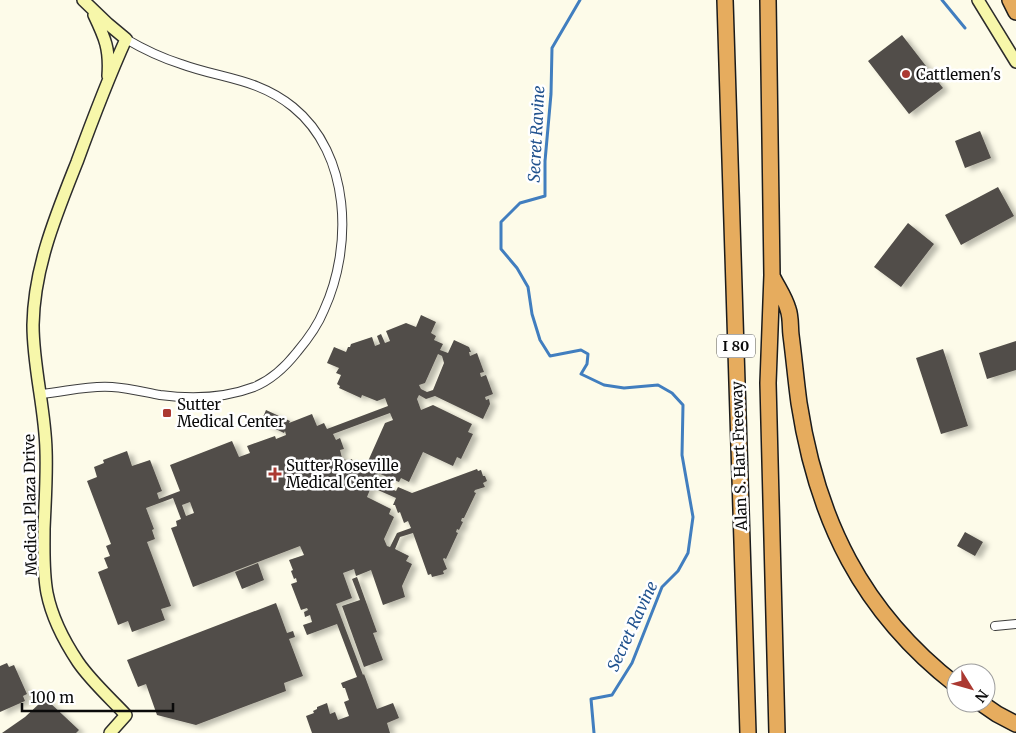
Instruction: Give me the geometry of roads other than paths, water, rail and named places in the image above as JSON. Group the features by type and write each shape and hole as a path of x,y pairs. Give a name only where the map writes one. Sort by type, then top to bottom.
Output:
{"highway":[{"name":"Alan S. Hart Freeway","path":"725,0 748,733"},
{"name":"Alan S. Hart Freeway","path":"768,0 772,275 768,383 777,733"},
{"path":"1010,0 1016,12"},
{"path":"772,275 788,310 799,403 807,447 823,503 837,538 855,571 890,622 914,649 946,678"},
{"path":"996,713 1016,724"}],"street":[{"path":"978,0 1016,62"},
{"path":"40,394 91,386 111,387 176,397 193,397 226,394 261,384 278,372 307,340 330,297 341,254 341,205 339,188 331,161 325,146 306,120 295,109 282,99 256,85 181,64 144,49 126,39 86,3"},
{"path":"86,3 107,45 109,62 107,85"},
{"name":"Medical Plaza Drive","path":"110,733 126,715 78,662 64,640 54,619 47,593 44,567 46,448 33,337 37,280 42,258 54,220 126,39"},
{"path":"995,626 1016,624"}],"waterway":[{"name":"Secret Ravine","path":"580,0 552,48 551,94 545,161 545,196 520,203 501,222 501,249 517,268 528,287 532,314 540,340 550,356 581,350 588,354 587,364 581,374 604,385 624,388 658,385 672,393 683,405 682,455 693,517 688,553 678,571 662,587 632,663 612,695 591,699 594,733"},
{"path":"942,0 965,28"}],"place":[{"name":"Cattlemen's","path":"906,74"},
{"name":"Sutter Medical Center","path":"167,413"},
{"name":"Sutter Roseville Medical Center","path":"275,474"}]}
